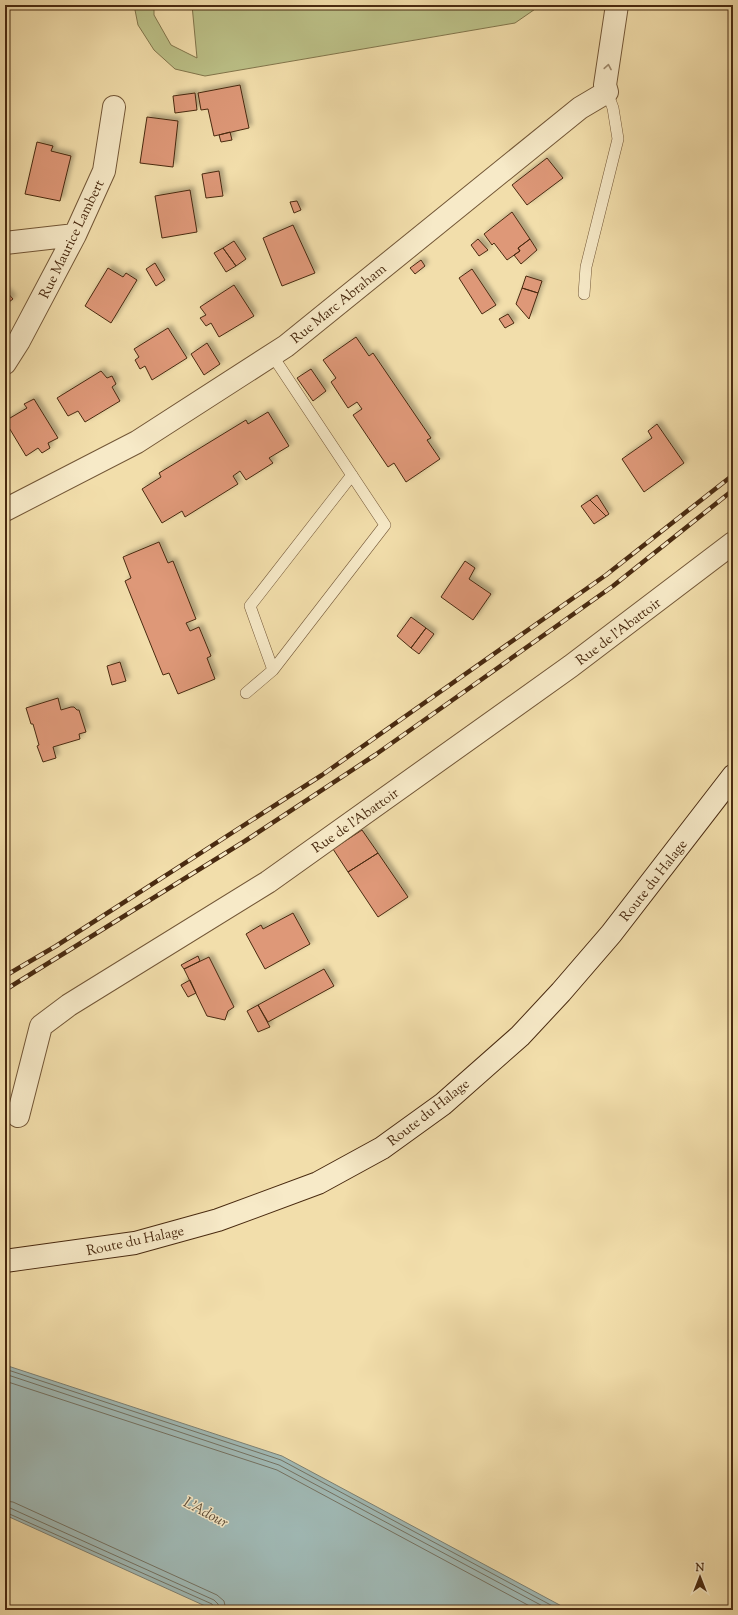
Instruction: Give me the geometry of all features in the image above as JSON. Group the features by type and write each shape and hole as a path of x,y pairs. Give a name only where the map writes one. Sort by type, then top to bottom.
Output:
{"street":[{"path":"607,92 605,85 617,5"},
{"name":"Rue Marc Abraham","path":"5,510 137,442 272,355 292,341 580,108 607,92"},
{"name":"Rue Maurice Lambert","path":"5,363 19,341 75,235 104,171 114,106"},
{"path":"5,243 75,235"},
{"name":"Rue de l'Abattoir","path":"18,1116 41,1026 69,1005 268,882 571,666 733,543"},
{"name":"Route du Halage","path":"5,1261 136,1242 218,1220 318,1182 382,1148 443,1104 520,1036 562,992 611,934 733,776"}],"lane":[{"path":"584,294 586,267 618,139 614,108 607,92"},
{"path":"246,694 273,670 385,526 272,355"},
{"path":"273,670 250,606 352,475"}],"green space":[{"path":"134,5 154,5 154,15 171,45 197,58 192,5 541,5 515,23 205,76 175,69 154,50 138,25"}],"water":[{"name":"L'Adour","path":"5,1365 282,1456 569,1610 214,1610 5,1515"}],"building":[{"path":"240,85 249,128 214,136 208,109 201,110 198,93"},
{"path":"195,93 197,110 175,113 173,96"},
{"path":"147,117 178,121 173,167 140,163"},
{"path":"230,132 232,140 221,142 219,135"},
{"path":"37,142 53,146 51,151 71,156 60,201 25,194"},
{"path":"547,158 563,178 527,205 512,185"},
{"path":"219,171 223,196 206,198 202,174"},
{"path":"190,190 197,232 162,238 155,196"},
{"path":"297,201 301,210 294,213 290,202"},
{"path":"512,212 530,239 518,248 520,251 507,260 494,243 492,245 484,234"},
{"path":"293,225 315,273 282,286 263,238"},
{"path":"478,239 488,250 479,256 471,245"},
{"path":"530,239 537,250 521,264 514,255 520,251 518,248"},
{"path":"234,241 246,259 236,266 223,248"},
{"path":"223,248 236,266 226,272 214,253"},
{"path":"421,260 425,266 415,274 410,268"},
{"path":"155,263 165,280 156,286 146,269"},
{"path":"108,268 123,277 126,273 137,280 111,323 85,306"},
{"path":"472,269 496,305 482,314 459,278"},
{"path":"526,276 542,281 538,293 522,288"},
{"path":"234,285 254,316 219,337 211,323 206,326 200,318 206,315 200,307"},
{"path":"522,288 538,293 529,319 516,304"},
{"path":"5,290 13,299 5,305"},
{"path":"508,314 514,323 505,328 499,319"},
{"path":"168,328 187,358 152,380 145,366 140,369 135,360 139,357 134,349"},
{"path":"356,337 369,356 373,353 431,438 427,440 440,459 406,482 394,463 388,467 353,415 362,409 357,402 348,408 331,382 336,378 323,360"},
{"path":"207,343 220,364 204,375 191,354"},
{"path":"311,369 326,391 313,401 297,378"},
{"path":"101,371 107,378 112,376 116,384 112,387 120,401 85,422 78,411 68,416 57,398"},
{"path":"34,399 58,438 48,443 50,448 42,453 38,448 26,456 5,421 27,408 24,404"},
{"path":"268,412 289,446 269,458 273,463 246,480 240,471 233,476 238,484 185,517 182,511 162,523 142,489 161,477 159,473 246,420 248,424"},
{"path":"657,424 684,463 644,492 622,459 652,438 648,431"},
{"path":"597,495 609,514 606,516 590,500"},
{"path":"590,500 606,516 594,524 581,506"},
{"path":"159,542 168,563 173,561 196,619 186,623 190,631 199,627 211,656 207,658 215,679 178,694 169,673 163,675 125,581 131,578 123,557"},
{"path":"465,561 475,568 469,579 491,594 473,620 441,597"},
{"path":"411,617 426,628 411,648 397,636"},
{"path":"426,628 434,634 419,654 411,648"},
{"path":"120,662 126,681 112,685 107,666"},
{"path":"58,698 61,710 74,707 79,710 86,732 79,734 80,739 53,747 56,758 43,762 37,746 39,745 33,724 31,724 26,708"},
{"path":"362,830 378,853 348,872 333,849"},
{"path":"378,853 408,897 378,917 348,872"},
{"path":"293,913 310,944 265,969 246,934 261,925 263,929"},
{"path":"198,956 200,961 184,969 181,965"},
{"path":"209,957 234,1007 228,1011 225,1020 207,1016 184,969"},
{"path":"324,969 334,986 268,1022 258,1005"},
{"path":"190,980 196,993 188,997 181,985"},
{"path":"258,1005 270,1027 258,1032 247,1011"}],"railway":[{"path":"5,976 56,946 322,775 606,575 733,475"},
{"path":"5,990 245,841 375,755 613,586 733,490"}]}
